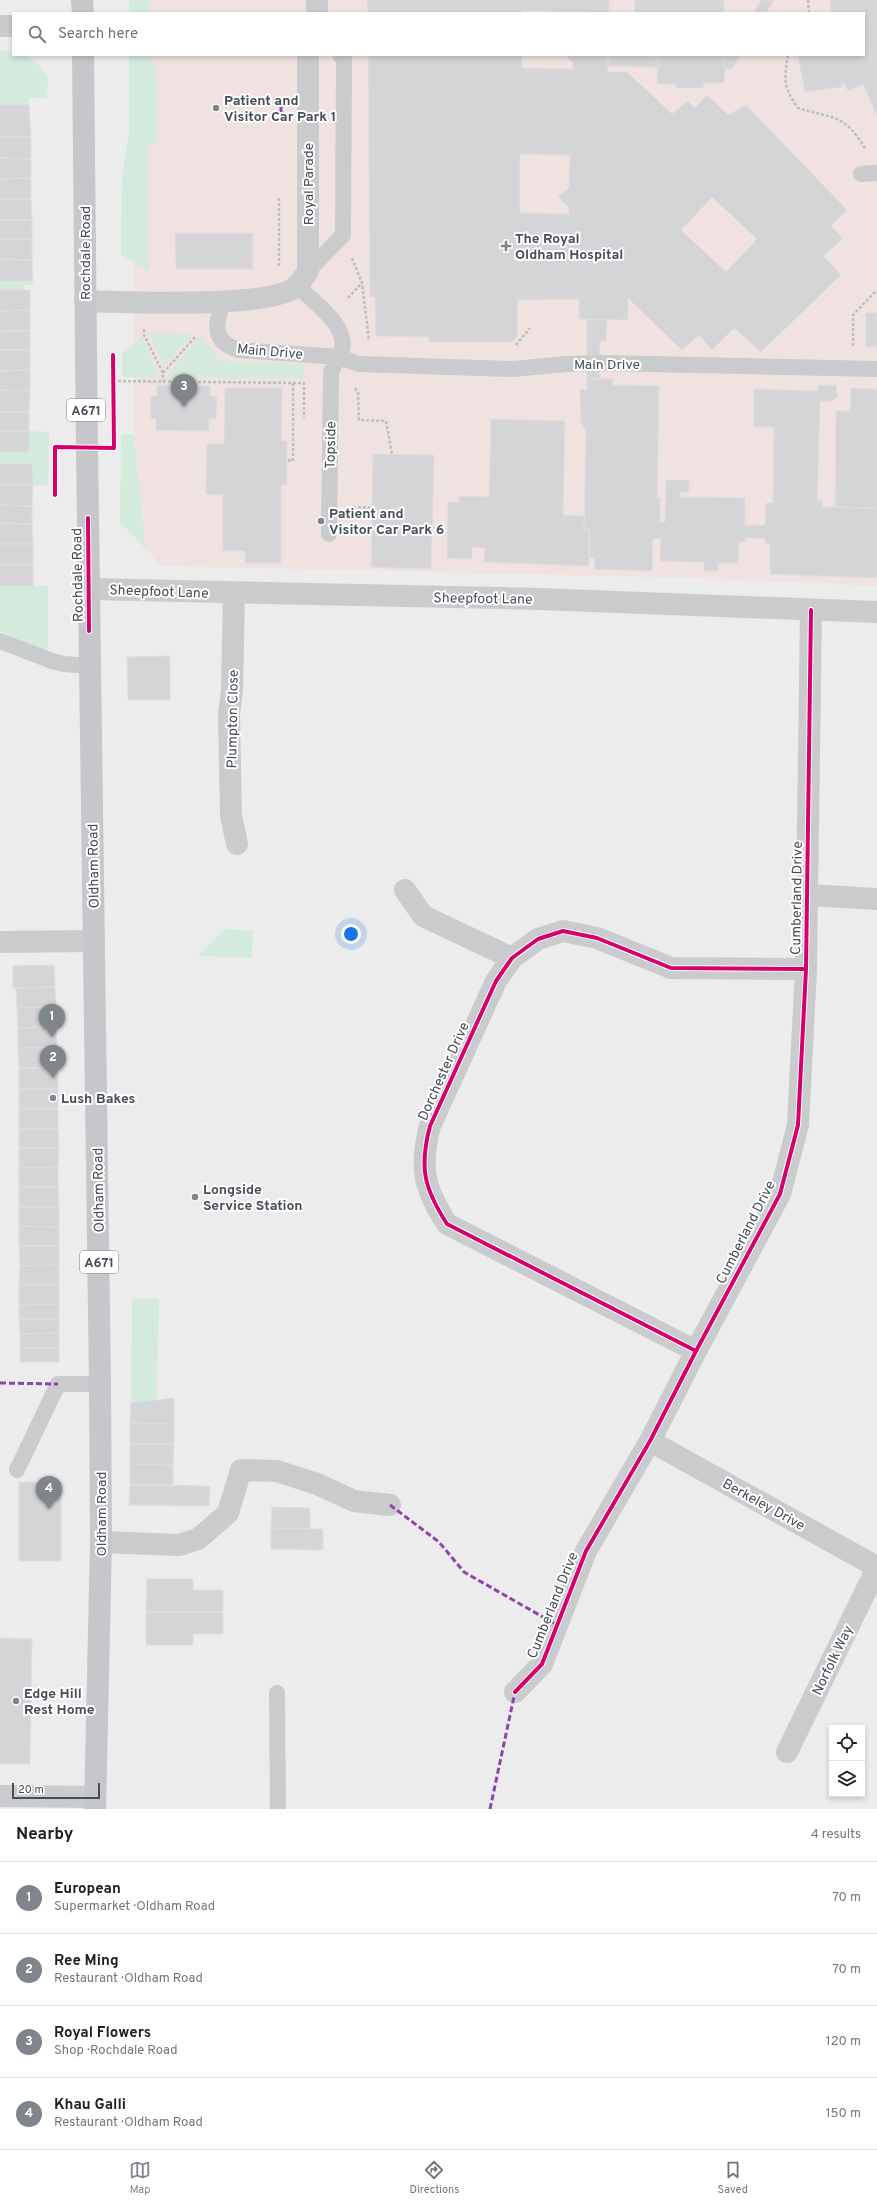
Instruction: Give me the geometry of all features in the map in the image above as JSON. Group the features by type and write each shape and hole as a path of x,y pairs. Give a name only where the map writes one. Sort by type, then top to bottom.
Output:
{"main road":[{"path":"82,0 83,12"},
{"name":"Rochdale Road","path":"83,56 90,716"},
{"name":"Oldham Road","path":"90,716 101,1542 95,1803"}],"street":[{"path":"317,12 318,0"},
{"path":"0,26 12,26"},
{"name":"Royal Parade","path":"302,279 308,56"},
{"path":"85,301 224,301 275,295 302,279"},
{"name":"Sheepfoot Lane","path":"88,589 234,594 540,599 877,612"},
{"name":"Plumpton Close","path":"234,594 232,690 229,714 231,816 237,844"},
{"name":"Cumberland Drive","path":"515,1692 542,1664 586,1551 650,1441 696,1351 780,1194 798,1125 806,969 808,895 811,610"},
{"path":"406,890 423,916 512,958"},
{"path":"808,895 877,899"},
{"name":"Dorchester Drive","path":"696,1351 447,1224 432,1201 424,1169 425,1144 430,1126 496,981 512,958 538,940 563,931 597,938 671,968 806,969"},
{"path":"0,942 94,941"},
{"name":"Berkeley Drive","path":"650,1441 877,1568"},
{"path":"101,1542 179,1545 198,1539 228,1513 240,1470 277,1471 317,1484 354,1501 390,1505"},
{"name":"Norfolk Way","path":"786,1752 877,1568"},
{"path":"0,1796 95,1803"}],"lane":[{"path":"339,358 344,349 343,340 331,316 302,279 343,235 344,59 341,56"},
{"path":"861,174 877,173"},
{"name":"Main Drive","path":"224,301 219,313 217,326 219,338 227,347 239,350 339,358 359,364 513,369 566,364 604,363 877,369"},
{"name":"Topside","path":"329,534 331,372 339,358"},
{"path":"0,641 52,661 64,664 90,666"},
{"path":"17,1470 58,1384 100,1384"},
{"path":"277,1693 278,1809"}],"path":[{"path":"808,0 809,12"},
{"path":"788,56 785,75 787,92 798,108 839,118 856,132 870,156"},
{"path":"279,196 279,269"},
{"path":"343,235 362,283 370,344"},
{"path":"348,298 362,283"},
{"path":"852,369 853,315 877,290"},
{"path":"144,327 144,335 163,373 163,380"},
{"path":"514,347 530,328"},
{"path":"163,373 198,333"},
{"path":"113,374 113,388"},
{"path":"113,381 163,380 304,384 304,418"},
{"path":"287,460 293,461 293,383"},
{"path":"352,384 359,384"},
{"path":"352,384 352,391"},
{"path":"352,384 358,393 359,420 386,421 392,454"},
{"path":"351,507 372,508"}],"shaded area":[{"name":"The Royal Oldham Hospital","path":"135,0 877,0 877,586 690,578 161,566 146,549 134,437 135,56 865,56 865,12 135,12"}],"green space":[{"path":"129,0 149,0 149,12 129,12"},
{"path":"0,51 12,52 12,56 26,56 34,60 48,76 47,98 29,98 29,105 0,105"},
{"path":"129,56 151,56 157,74 157,143 148,143 149,271 121,255 122,176 129,132"},
{"path":"0,281 33,281 33,285 24,285 25,290 0,290"},
{"path":"149,333 193,334 164,366"},
{"path":"142,337 159,377 122,377 122,352"},
{"path":"199,337 205,337 205,342 221,361 301,364 305,378 166,377"},
{"path":"29,431 49,432 48,485 33,485 32,464 0,464 0,452"},
{"path":"121,434 132,434 134,437 146,549 120,522"},
{"path":"0,586 48,586 48,652 0,631"},
{"path":"225,929 253,931 252,958 198,956"},
{"path":"159,1298 157,1400 131,1403 132,1299"}],"building":[{"path":"367,0 609,0 609,12 522,10 522,12 368,12"},
{"path":"635,0 724,0 724,12 635,12"},
{"path":"761,0 774,0 767,12 754,12"},
{"path":"830,0 877,0 877,116 863,84 848,91 844,83 842,84 842,87 805,92 798,56 865,56 865,12 831,12"},
{"path":"368,56 522,56 522,68 573,69 573,63 566,56 608,56 608,72 627,72 672,114 688,101 695,108 707,95 728,115 746,105 847,210 831,226 843,239 823,256 841,275 761,352 734,328 712,350 699,335 682,350 628,298 628,320 579,319 579,299 518,300 517,337 512,342 429,342 429,337 376,336 375,297 370,297","holes":["520,154 570,155 569,188 558,197 569,207 569,214 520,213","712,197 757,239 726,272 681,230"]},
{"path":"608,56 658,56 658,67 608,66"},
{"path":"658,56 725,56 724,83 704,83 703,88 676,88 676,84 657,84"},
{"path":"725,56 740,56 732,68 724,69"},
{"path":"0,105 29,105 31,137 0,137"},
{"path":"0,137 31,137 31,159 0,158"},
{"path":"0,158 31,159 31,178 0,179"},
{"path":"31,178 31,199 0,199 0,179"},
{"path":"0,199 31,199 32,220 0,220"},
{"path":"0,220 32,220 32,239 0,239"},
{"path":"175,233 253,233 253,269 176,269"},
{"path":"0,239 32,239 32,260 0,259"},
{"path":"0,259 32,260 33,281 0,281"},
{"path":"0,290 30,290 30,310 0,311"},
{"path":"30,310 30,331 0,331 0,311"},
{"path":"866,313 877,313 877,347 866,347"},
{"path":"587,319 607,320 606,341 600,341 600,379 587,379"},
{"path":"0,331 30,331 30,350 0,350"},
{"path":"0,350 30,350 30,370 0,371"},
{"path":"30,370 30,391 0,390 0,371"},
{"path":"587,379 613,379 612,385 659,386 657,498 660,498 660,522 665,522 666,480 689,480 689,492 680,492 680,497 745,498 745,525 765,525 766,503 773,503 774,427 754,427 754,389 818,391 818,385 836,385 837,397 833,401 820,401 817,501 822,500 822,507 877,508 877,578 770,574 770,544 765,544 765,539 745,538 745,542 739,542 738,563 718,563 718,571 704,571 704,562 660,561 661,539 653,539 652,571 594,569 595,557 589,558 589,529 584,529 586,430 581,423 580,389 587,390"},
{"path":"157,385 210,386 210,396 217,396 216,419 209,419 209,431 156,430 156,419 151,419 151,396 157,396"},
{"path":"225,388 282,388 281,441 287,441 287,485 281,485 281,563 245,563 245,551 223,551 223,495 206,494 207,444 224,444"},
{"path":"851,388 877,389 877,508 835,507 836,411 850,411"},
{"path":"0,390 30,391 29,412 0,412"},
{"path":"0,412 29,412 29,431 0,431"},
{"path":"491,419 565,421 563,515 584,516 584,529 589,529 589,566 484,562 485,548 472,547 472,559 447,558 448,502 459,502 458,496 489,497"},
{"path":"0,431 29,431 29,452 0,452"},
{"path":"373,454 434,455 431,569 371,567"},
{"path":"0,464 32,464 33,485 0,485"},
{"path":"0,485 33,485 32,506 0,505"},
{"path":"0,505 32,506 32,524 0,523"},
{"path":"0,523 32,524 33,544 0,544"},
{"path":"0,544 33,544 33,565 0,565"},
{"path":"0,565 33,565 33,586 0,586"},
{"path":"170,656 170,700 128,700 127,657"},
{"path":"54,965 55,987 13,988 13,966"},
{"path":"55,987 56,1007 17,1008 16,988"},
{"path":"56,1007 56,1027 18,1028 17,1008"},
{"path":"56,1027 57,1047 18,1048 18,1028"},
{"path":"57,1047 58,1068 19,1068 18,1048"},
{"path":"19,1068 58,1068 58,1089 19,1089"},
{"path":"19,1089 58,1089 58,1109 19,1109"},
{"path":"19,1109 58,1109 58,1129 19,1129"},
{"path":"19,1129 58,1129 59,1148 19,1148"},
{"path":"19,1148 59,1148 58,1167 19,1168"},
{"path":"58,1167 58,1187 19,1187 19,1168"},
{"path":"19,1187 58,1187 59,1207 19,1207"},
{"path":"19,1207 59,1207 59,1227 19,1226"},
{"path":"19,1226 59,1227 59,1246 19,1246"},
{"path":"19,1246 59,1246 59,1265 20,1266"},
{"path":"59,1265 59,1285 19,1285 20,1266"},
{"path":"19,1285 59,1285 59,1304 19,1305"},
{"path":"59,1304 59,1319 19,1319 19,1305"},
{"path":"19,1319 59,1319 59,1333 20,1334"},
{"path":"59,1333 59,1348 20,1348 20,1334"},
{"path":"20,1348 59,1348 59,1362 20,1362"},
{"path":"174,1398 174,1424 130,1423 131,1403"},
{"path":"130,1423 174,1424 174,1444 130,1444"},
{"path":"130,1444 174,1444 173,1465 130,1464"},
{"path":"130,1464 173,1465 173,1485 130,1485"},
{"path":"19,1482 61,1483 61,1561 19,1561"},
{"path":"130,1485 210,1486 209,1506 129,1505"},
{"path":"272,1507 310,1508 310,1529 271,1528"},
{"path":"271,1528 323,1529 323,1550 271,1549"},
{"path":"147,1579 193,1579 193,1590 223,1590 223,1612 146,1612"},
{"path":"146,1612 223,1612 223,1634 193,1634 193,1645 146,1645"},
{"name":"Edge Hill Rest Home","path":"0,1638 32,1639 30,1764 0,1764"}],"marked path":[{"path":"281,94 281,121"},
{"path":"0,1383 58,1384"},
{"path":"390,1505 439,1542 464,1572 557,1625"},
{"path":"490,1809 515,1692"}],"cycle path":[{"path":"55,495 55,447 114,448 113,355"},
{"path":"88,518 89,631"},
{"path":"515,1692 542,1664 586,1551 650,1441 696,1351 780,1194 798,1125 806,969 811,610"},
{"path":"696,1351 447,1224 433,1199 424,1166 430,1126 496,981 512,958 538,939 563,931 597,938 671,968 806,969"}],"place":[{"name":"Patient and Visitor Car Park 1","path":"216,108"},
{"name":"The Royal Oldham Hospital","path":"506,246"},
{"name":"Royal Flowers","path":"184,407"},
{"name":"Patient and Visitor Car Park 6","path":"321,521"},
{"name":"European","path":"52,1037"},
{"name":"Ree Ming","path":"53,1078"},
{"name":"Lush Bakes","path":"53,1098"},
{"name":"Longside Service Station","path":"195,1197"},
{"name":"Khau Galli","path":"49,1509"},
{"name":"Edge Hill Rest Home","path":"16,1701"}]}
